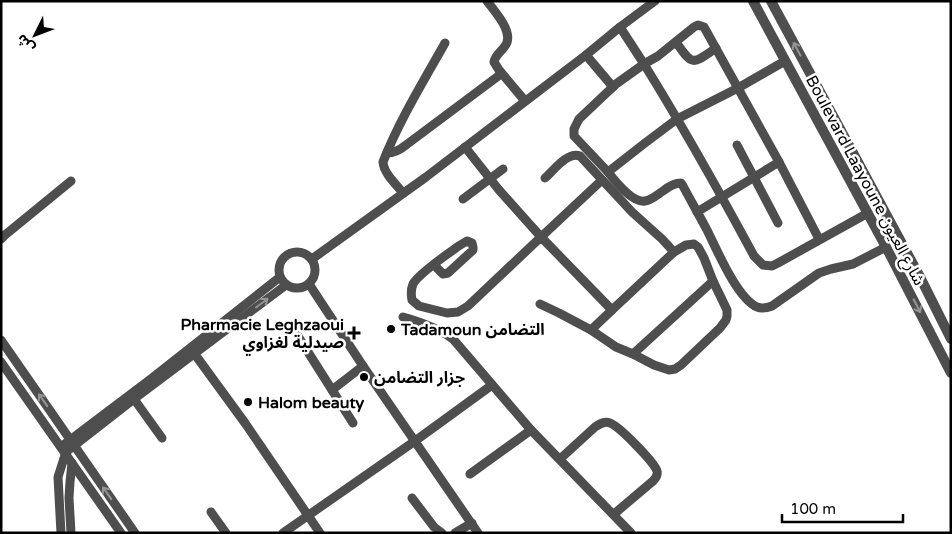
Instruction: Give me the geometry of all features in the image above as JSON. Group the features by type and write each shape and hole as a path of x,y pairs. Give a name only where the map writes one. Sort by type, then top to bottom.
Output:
{"street":[{"path":"487,1 508,34 508,42 494,58 494,62 525,101"},
{"path":"312,259 465,147 655,1"},
{"name":"Boulevard Laayoune شارع العيون","path":"752,1 868,212 951,373"},
{"name":"Boulevard Laayoune شارع العيون","path":"771,1 920,277 951,339"},
{"path":"674,252 632,212 574,136 574,129 579,119 613,87 658,56 694,27 701,25 708,32 819,239"},
{"path":"620,27 677,119 754,256 763,265 772,266 778,263 868,212"},
{"path":"676,42 685,55 693,61 716,48"},
{"path":"403,193 383,166 384,159 402,120 445,43"},
{"path":"586,55 613,87"},
{"path":"434,265 413,284 412,300 419,306 426,308 447,313 458,312 468,306 605,176 645,143 677,119 738,88 785,61"},
{"path":"387,153 398,151 502,74"},
{"path":"737,145 778,223"},
{"path":"465,147 508,201 612,310"},
{"path":"546,178 564,160 577,155 632,197 641,201 649,200 675,183 681,183 728,271 751,303 761,308 772,306 819,273 853,264 886,247"},
{"path":"697,212 779,162"},
{"path":"463,199 503,169"},
{"path":"2,237 71,182"},
{"path":"540,304 559,312 591,330 616,347 669,370 675,369 690,357 720,328 726,320 726,310 704,258 695,244 686,245 674,252 591,330"},
{"path":"299,251 312,259 315,270 309,284 299,288 286,285 280,277 278,269 284,256 291,252 299,251"},
{"path":"61,533 58,477 64,449 134,399 280,277"},
{"path":"633,354 713,281"},
{"path":"309,284 478,533"},
{"path":"73,443 193,350 286,285"},
{"path":"403,317 433,326 453,339 531,430 631,533"},
{"path":"294,330 353,423"},
{"path":"1,340 135,533"},
{"path":"193,350 245,422 320,533"},
{"path":"1,362 64,449 121,533"},
{"path":"332,390 363,366"},
{"path":"283,533 492,385"},
{"path":"134,399 162,438"},
{"path":"560,459 600,424 609,423 623,432 652,464 657,472 657,476 614,514"},
{"path":"470,474 531,430"},
{"path":"71,533 69,498 72,463"},
{"path":"412,498 434,527 442,533"},
{"path":"212,512 226,533"},
{"path":"455,533 472,523"}],"place":[{"name":"Tadamoun التضامن","path":"391,329"},
{"name":"Pharmacie Leghzaoui صيدلية لغزاوي","path":"354,333"},
{"name":"جزار التضامن","path":"364,377"},
{"name":"Halom beauty","path":"248,402"}]}
